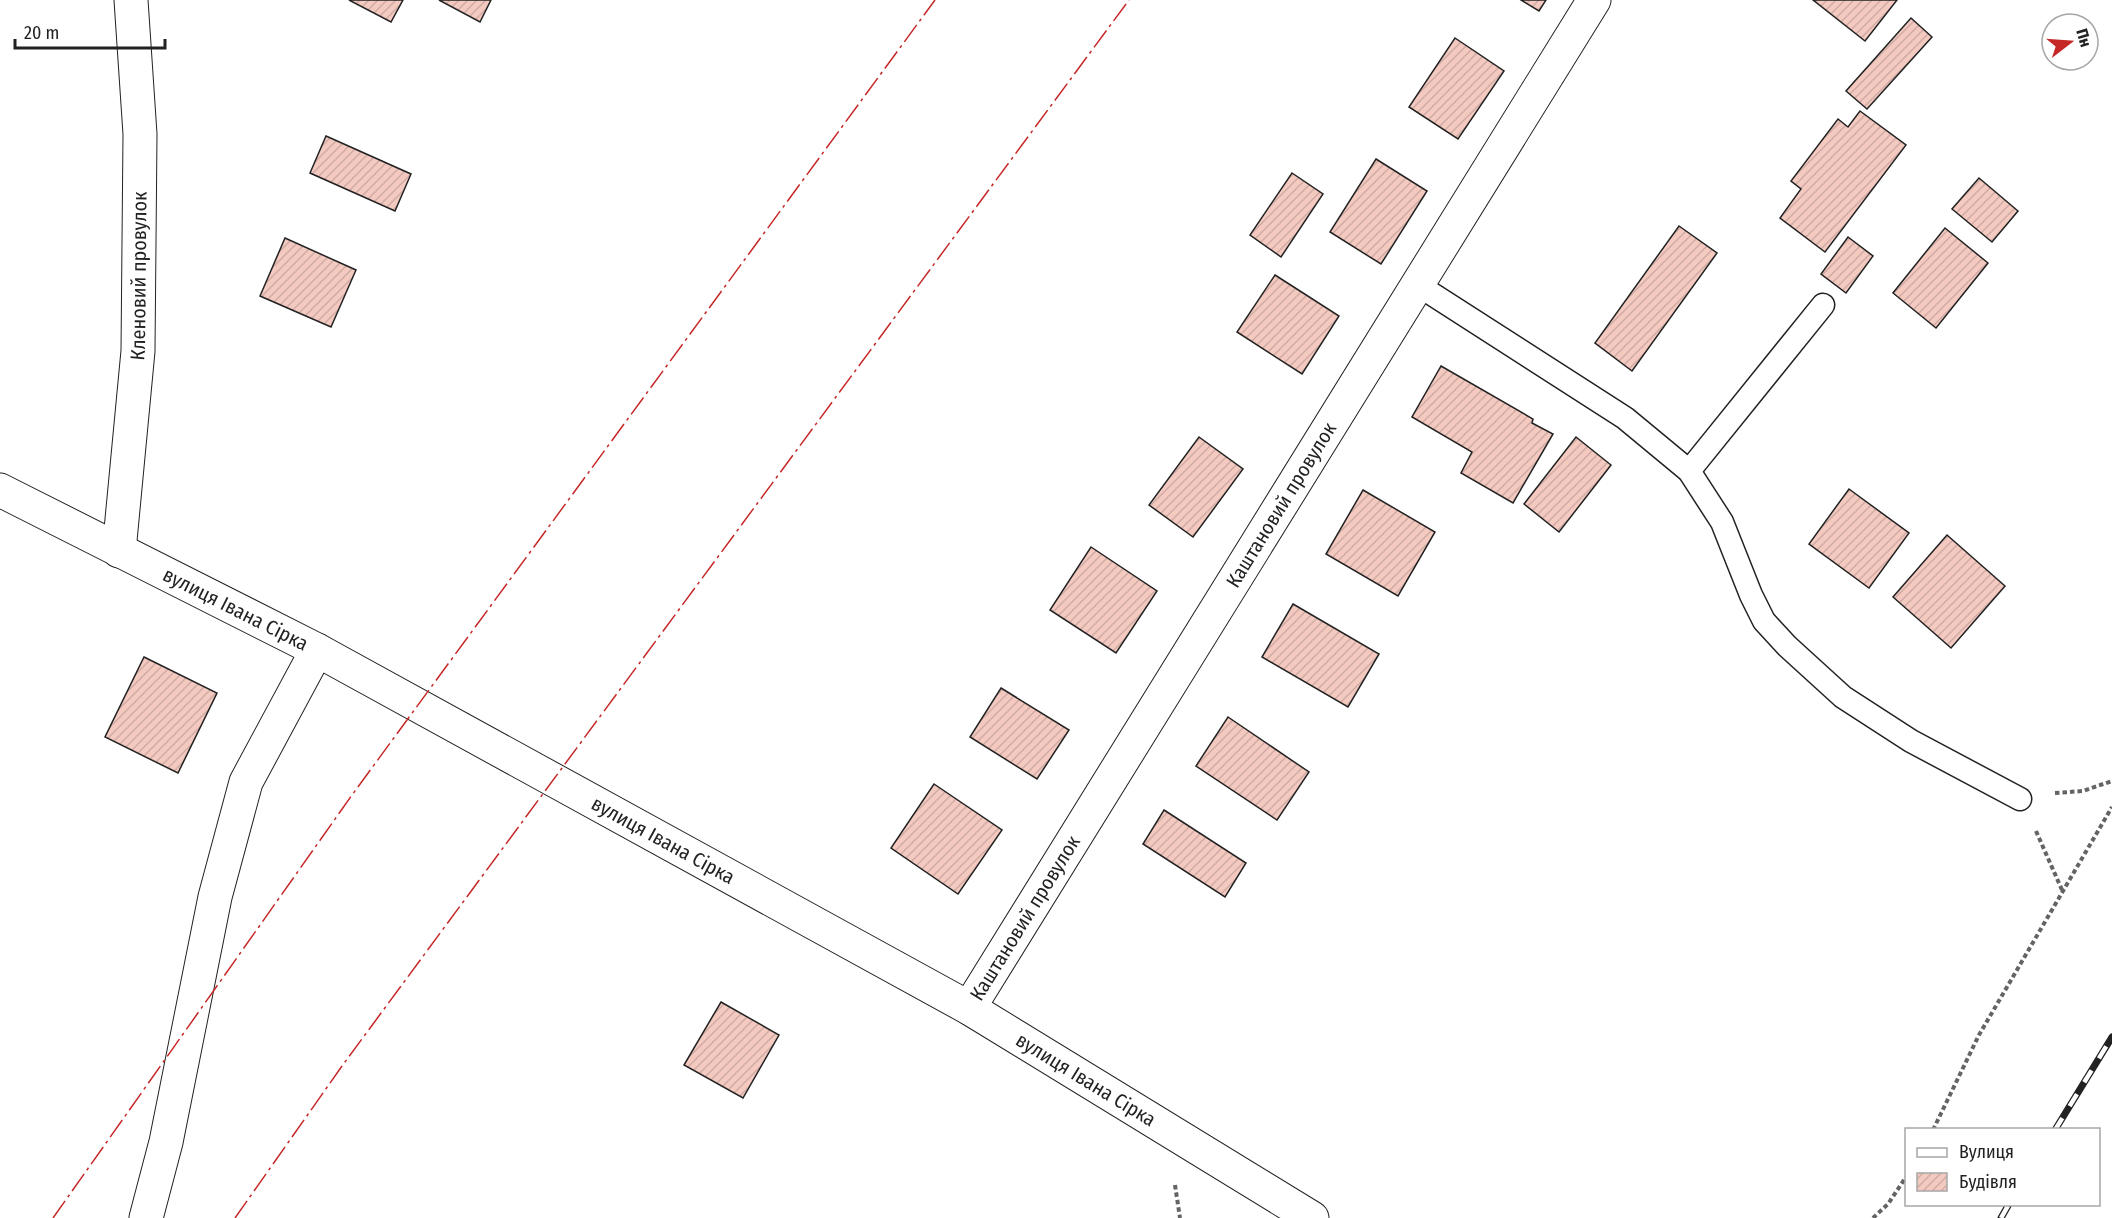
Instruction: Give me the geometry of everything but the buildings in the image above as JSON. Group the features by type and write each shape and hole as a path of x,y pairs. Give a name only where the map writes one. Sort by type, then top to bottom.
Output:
{"street":[{"name":"Кленовий провулок","path":"119,552 138,351 140,134 131,0"},
{"name":"Каштановий провулок","path":"969,1008 1594,0"},
{"name":"вулиця Івана Сірка","path":"0,490 317,650 969,1008 1312,1218"},
{"path":"146,1218 166,1142 215,897 246,782 317,650"}],"lane":[{"path":"1418,285 1626,418 1689,471 1722,522 1751,595 1764,621 1787,646 1843,697 1911,741 2019,800"},
{"path":"1689,471 1823,305"}],"path":[{"path":"1934,1128 1979,1035 2112,807"},
{"path":"1873,1218 1888,1204 1905,1178"}],"railway":[{"path":"2056,1128 2112,1037"},
{"path":"2001,1218 2008,1206"}],"power":[{"path":"53,1218 352,795 935,0"},
{"path":"235,1218 342,1066 1129,0"}]}
